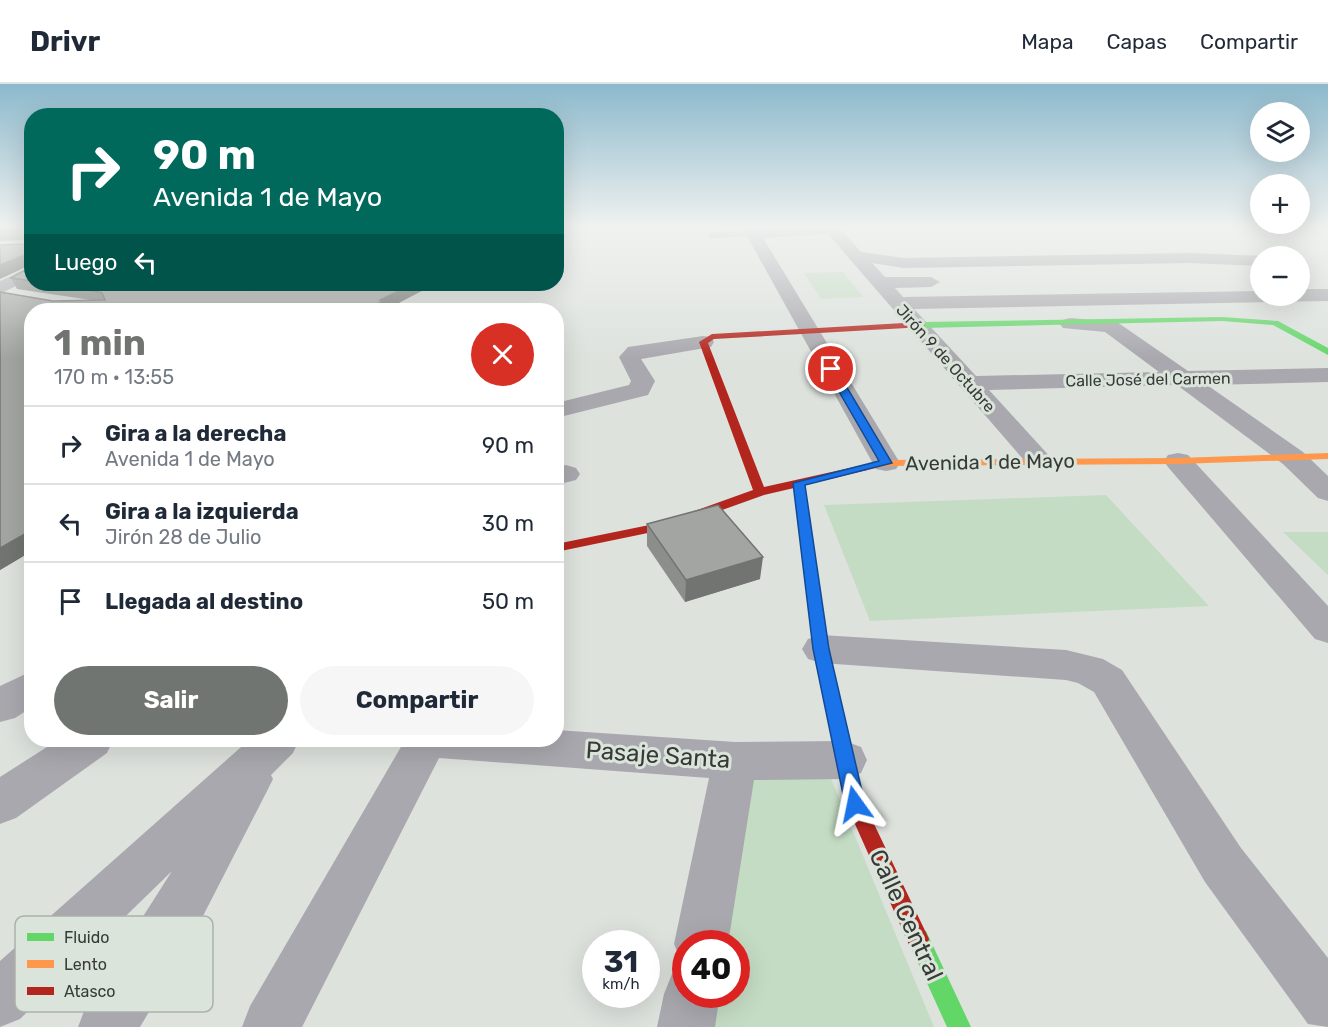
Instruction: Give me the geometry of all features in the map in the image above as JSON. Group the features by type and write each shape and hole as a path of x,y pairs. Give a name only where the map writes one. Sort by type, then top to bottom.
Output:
{"street":[{"path":"773,271 886,463"},
{"name":"Jirón 9 de Octubre","path":"869,271 1039,460"},
{"path":"1122,277 1250,275"},
{"path":"20,300 5,296 0,290 24,276"},
{"path":"879,283 948,281"},
{"path":"1310,295 1328,295"},
{"path":"897,303 1250,297"},
{"path":"564,409 639,390 643,381 631,363 630,357 636,352 703,342 723,335 916,325 1070,324 1222,319 1275,323 1328,352"},
{"path":"1070,324 1110,326 1293,458 1328,492"},
{"path":"703,342 760,492"},
{"name":"Calle José del Carmen","path":"968,383 1328,375"},
{"name":"Avenida 1 de Mayo","path":"564,546 667,525 760,492 886,463 1039,460 1178,461 1328,456"},
{"path":"1178,461 1328,630"},
{"name":"Calle Central","path":"799,483 821,649 855,804 959,1027"},
{"path":"821,649 1066,665 1089,670 1108,681 1223,865 1328,1004"},
{"path":"0,706 24,691"},
{"path":"0,803 82,747"},
{"path":"89,916 270,747"},
{"path":"175,916 270,747"},
{"path":"271,1027 422,747"},
{"name":"Pasaje Santa","path":"535,747 735,761 845,760"},
{"path":"704,930 735,761"},
{"path":"0,999 15,985"},
{"path":"686,1027 689,1008"},
{"path":"107,1027 116,1012"}],"green space":[{"path":"843,272 863,297 821,299 804,273"},
{"path":"1106,495 1209,606 870,621 824,505"},
{"path":"1283,532 1328,532 1328,575"},
{"path":"748,772 830,776 934,1027 707,1027 710,1008 750,1008 750,930 722,930"}],"building":[{"path":"23,271 24,271 24,280 11,278"},
{"path":"94,291 399,291 380,300 383,301 379,303 24,303 24,534 0,548 0,292 53,301 105,300 102,293"},
{"path":"718,505 763,557 686,580 647,524"}],"traffic: fast":[{"path":"921,325 1222,319 1275,323 1328,352"},
{"path":"918,939 959,1027"}],"traffic: slow":[{"path":"863,468 886,463 1178,461 1328,456"}],"traffic: jam":[{"path":"760,492 703,342 712,337 921,325"},
{"path":"564,546 667,525 760,492 863,468"},
{"path":"799,483 821,649 855,804 918,939"}],"route":[{"path":"831,369 886,463 799,483 821,649 855,804"}]}
